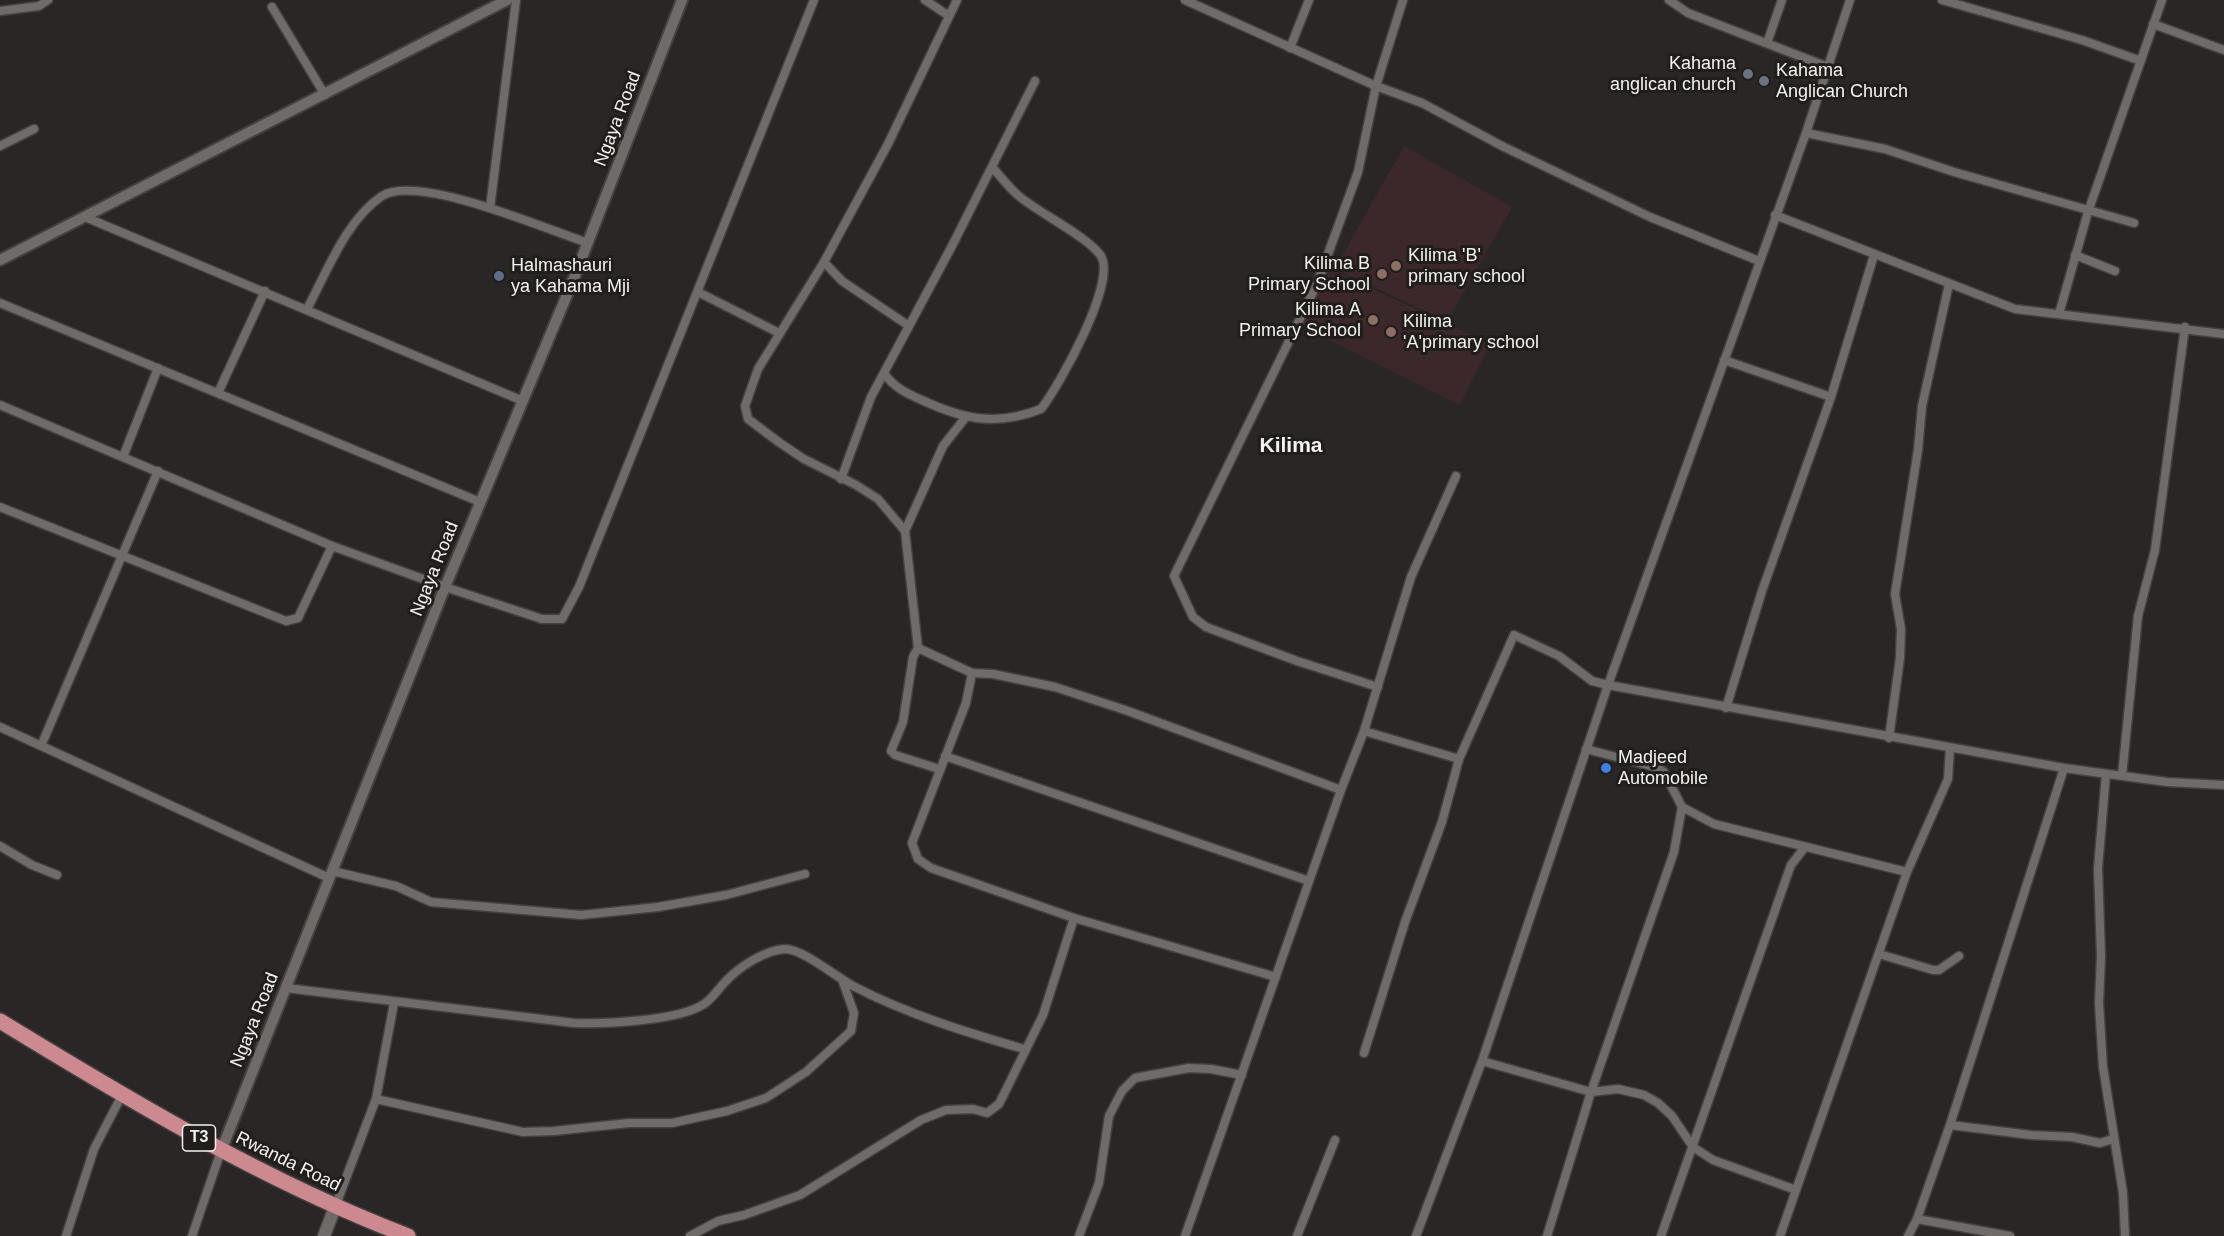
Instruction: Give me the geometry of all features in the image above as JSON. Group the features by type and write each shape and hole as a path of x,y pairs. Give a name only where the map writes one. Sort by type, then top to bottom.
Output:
{"highway":[{"name":"Rwanda Road","path":"0,1021 122,1095 221,1151 335,1207 408,1236"}],"main road":[{"path":"324,1236 335,1207"}],"street":[{"path":"0,11 39,6 48,0"},
{"path":"0,260 507,0"},
{"path":"490,208 516,0"},
{"name":"Ngaya Road","path":"221,1151 445,587 588,243 682,0"},
{"path":"0,405 332,546 542,619 562,619 579,587 814,0"},
{"path":"925,0 949,16"},
{"path":"905,531 878,499 804,459 748,419 745,406 749,388 779,333 824,262 888,144 957,0"},
{"path":"1185,0 1376,86 1422,103 1502,146 1650,217 1759,261"},
{"path":"1290,48 1309,0"},
{"path":"1377,687 1297,662 1206,627 1192,617 1174,576 1317,284 1358,172 1376,86 1403,0"},
{"path":"1669,0 1688,13 1828,67"},
{"path":"1767,43 1782,0"},
{"path":"1416,1236 1482,1061 1586,748 1806,133 1850,0"},
{"path":"1942,0 2082,40 2141,61"},
{"path":"2058,314 2088,212 2162,0"},
{"path":"272,7 325,95"},
{"path":"2154,24 2224,50"},
{"path":"841,479 857,431 884,373 1035,81"},
{"path":"0,146 34,129"},
{"path":"1806,133 1885,149 2088,212 2134,223"},
{"path":"884,373 892,385 965,418 997,420 1041,409 1083,338 1105,271 1102,258 1092,246 1018,196 992,167"},
{"path":"307,309 356,222 384,195 402,190 451,197 490,208 588,243"},
{"path":"1775,215 2015,309 2185,327 2224,334"},
{"path":"84,217 523,401"},
{"path":"1726,708 1762,591 1831,397 1874,255"},
{"path":"2075,255 2115,271"},
{"path":"824,262 842,281 909,326"},
{"path":"1889,738 1900,658 1901,629 1895,594 1918,450 1922,406 1949,284"},
{"path":"218,393 265,291"},
{"path":"698,292 779,333"},
{"path":"0,303 480,502"},
{"path":"2122,776 2138,616 2155,550 2185,327"},
{"path":"1724,360 1831,397"},
{"path":"123,457 158,368"},
{"path":"939,769 895,755 891,751 903,722 914,657 918,648 905,531 943,446 965,418"},
{"path":"41,746 158,471"},
{"path":"1185,1236 1364,730 1412,577 1456,476"},
{"path":"0,507 122,557 291,621 298,618 332,546"},
{"path":"1364,1053 1405,922 1442,822 1460,759 1514,635 1559,656 1592,681 1608,685 1889,738 2064,768 2122,776 2224,785"},
{"path":"918,648 972,673 993,674 1055,687 1341,790"},
{"path":"972,673 966,703 912,843 918,859 931,868 1074,918 1276,977"},
{"path":"0,727 331,874 396,886 431,902 581,915 658,907 726,895 805,874"},
{"path":"1364,730 1460,759"},
{"path":"1547,1236 1591,1092 1674,852 1682,807 1665,772 1586,748"},
{"path":"1780,1236 1907,872 1948,779 1950,748"},
{"path":"945,756 1309,881"},
{"path":"1908,1236 1917,1219 1950,1125 2064,768"},
{"path":"2106,774 2098,868 2102,956 2099,1004 2113,1139 2123,1193 2125,1236"},
{"path":"1682,807 1714,824 1907,872"},
{"path":"0,846 32,866 57,875"},
{"path":"1661,1236 1791,865 1805,847"},
{"path":"690,1236 718,1221 744,1215 800,1195 921,1120 946,1110 973,1109 987,1113 999,1104 1043,1014 1074,918"},
{"path":"286,988 574,1023 609,1024 646,1020 703,1005 728,978 755,959 784,949 795,951 842,981 890,1006 1024,1049"},
{"path":"1879,954 1933,970 1939,970 1959,956"},
{"path":"376,1100 523,1132 629,1123 672,1123 727,1111 766,1098 806,1072 851,1031 853,1007 842,981"},
{"path":"335,1207 376,1100 394,1002"},
{"path":"1482,1061 1591,1092 1618,1089 1651,1099 1676,1120 1693,1147 1728,1166 1796,1190"},
{"path":"1079,1236 1099,1183 1109,1116 1122,1091 1135,1078 1189,1068 1211,1069 1242,1075"},
{"path":"66,1236 94,1149 122,1095"},
{"path":"1950,1125 2031,1135 2072,1137 2100,1143 2113,1139"},
{"path":"1297,1236 1335,1140"},
{"path":"192,1236 221,1151"},
{"path":"1917,1219 1999,1236 2010,1236"}],"shaded area":[{"name":"Kilima 'B' primary school","path":"1404,146 1512,207 1447,321 1335,269"},
{"path":"1330,269 1490,344 1460,405 1302,326"}],"place":[{"name":"Kahama anglican church","path":"1748,74"},
{"name":"Kahama Anglican Church","path":"1764,81"},
{"name":"Kilima 'B' primary school","path":"1396,266"},
{"name":"Kilima B Primary School","path":"1382,274"},
{"name":"Halmashauri ya Kahama Mji","path":"499,276"},
{"name":"Kilima A Primary School","path":"1373,320"},
{"name":"Kilima 'A'primary school","path":"1391,332"},
{"name":"Madjeed Automobile","path":"1606,768"}],"district":[{"name":"Kilima","path":"1291,446"}]}
